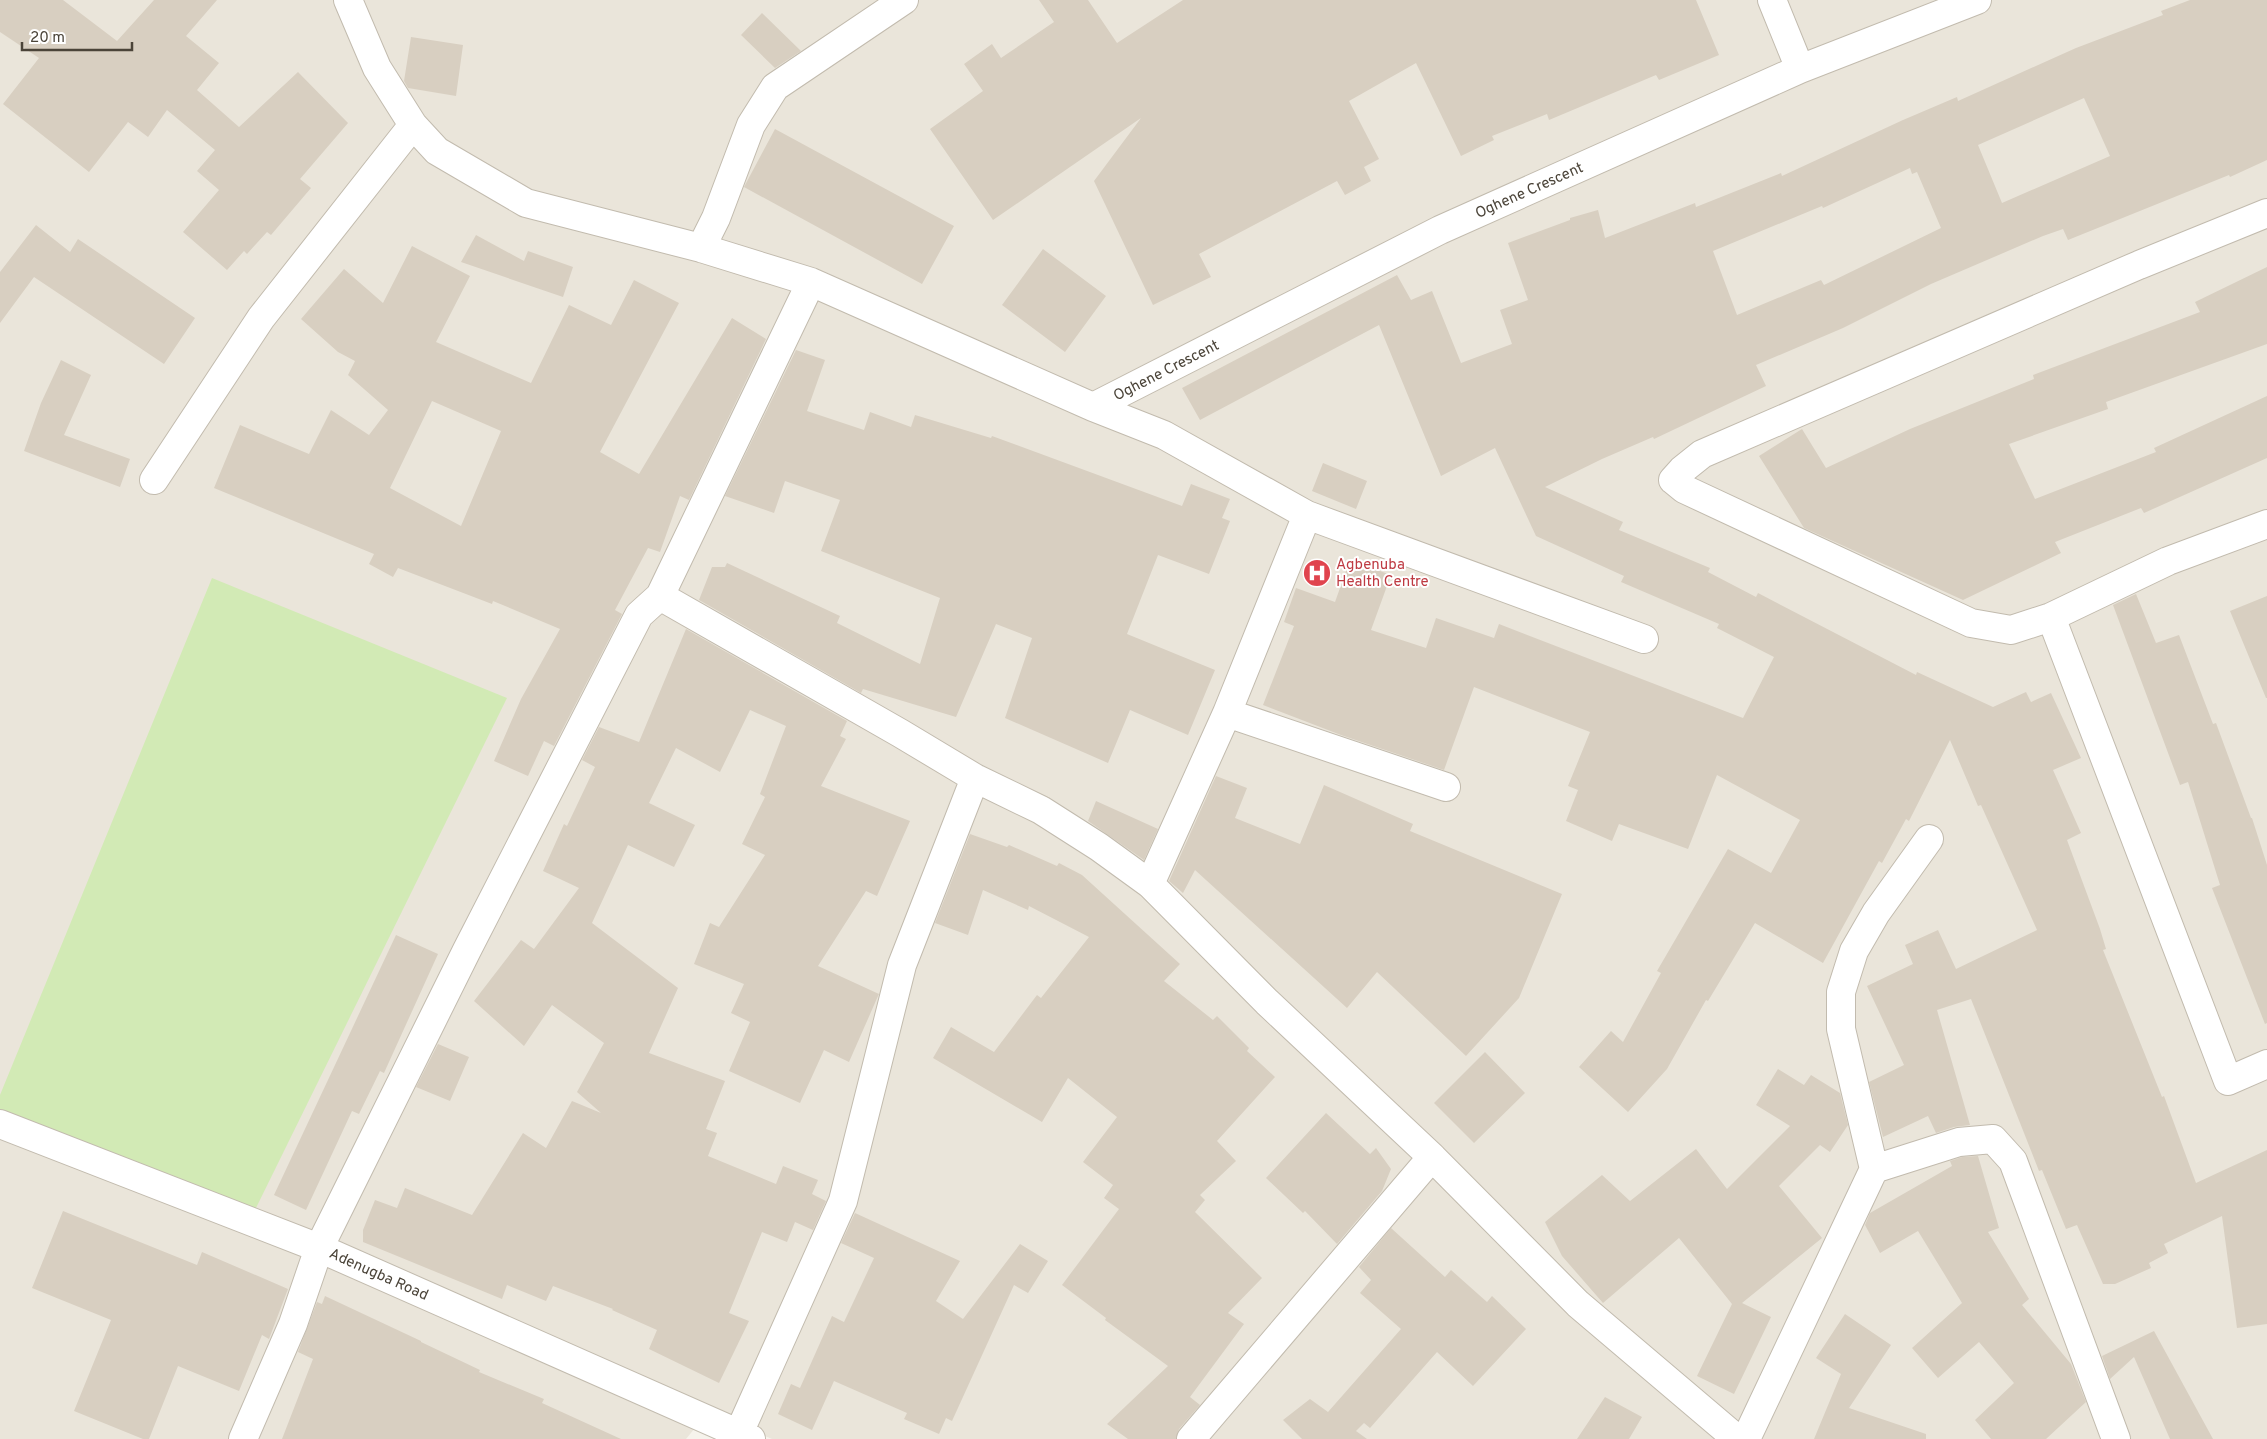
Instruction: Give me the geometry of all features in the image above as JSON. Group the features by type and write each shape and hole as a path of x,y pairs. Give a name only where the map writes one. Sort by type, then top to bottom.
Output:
{"street":[{"path":"348,0 377,68 413,125 437,151 526,203 702,248 811,282 1093,407 1164,435 1307,515 1644,639"},
{"path":"702,248 716,218 751,125 775,87 904,0"},
{"path":"1772,0 1800,69"},
{"name":"Oghene Crescent","path":"1093,407 1440,230 1800,69 1977,0"},
{"path":"154,480 261,318 413,125"},
{"path":"2267,213 2139,264 1702,454 1673,480 1684,490 1972,623 2011,630 2051,617 2168,562 2267,524"},
{"path":"243,1439 294,1324 319,1248 467,950 639,615 660,596 811,282"},
{"path":"1150,884 1227,713 1307,515"},
{"path":"660,596 975,778 1040,810 1099,847 1150,884 1267,1002 1432,1157 1578,1304 1737,1439"},
{"path":"2051,617 2228,1081 2267,1064"},
{"path":"1227,713 1446,787"},
{"path":"745,1436 843,1201 902,965 975,778"},
{"path":"1746,1439 1874,1169 1841,1029 1841,992 1854,951 1872,920 1929,839"},
{"name":"Adenugba Road","path":"0,1124 319,1248 745,1436"},
{"path":"1874,1169 1959,1142 1993,1139 2013,1161 2116,1439"},
{"path":"1191,1439 1432,1157"}],"shaded area":[{"path":"0,0 2267,0 2267,1439 772,1439 708,1412 686,1439 0,1439"}],"green space":[{"path":"212,578 507,698 253,1214 0,1118 0,1095"}],"building":[{"path":"0,0 63,0 117,41 154,0 217,0 186,36 219,63 197,90 239,127 298,72 348,123 300,179 311,188 271,235 267,232 247,254 244,251 227,270 183,232 219,190 197,171 215,150 167,110 148,137 128,122 89,172 3,104 39,58 0,32"},
{"path":"1039,0 1088,0 1117,43 1183,0 1696,0 1719,55 1659,80 1656,75 1549,120 1547,114 1492,136 1494,140 1461,156 1416,63 1349,101 1379,159 1364,167 1371,181 1345,195 1337,181 1199,254 1211,277 1153,305 1094,181 1141,118 993,220 930,129 983,91 964,64 992,44 1001,58 1054,22"},
{"path":"2190,0 2267,0 2267,160 2230,177 2229,175 2068,240 2063,229 2043,236 1931,284 1843,328 1756,365 1766,386 1654,439 1653,437 1602,459 1545,487 1623,522 1619,530 1710,568 1708,572 1756,597 1758,593 1916,675 1917,672 1993,707 2026,692 2031,702 2051,693 2081,758 2053,770 2081,833 2067,840 2100,929 2106,949 2103,950 2162,1097 2164,1096 2196,1183 2267,1150 2267,1324 2237,1328 2222,1216 2164,1244 2168,1253 2149,1263 2151,1268 2115,1284 2103,1284 2077,1225 2066,1229 2042,1170 2039,1171 1971,999 1937,1010 1970,1125 1954,1127 1936,1133 1928,1116 1883,1137 1869,1082 1904,1065 1867,986 1913,964 1905,945 1938,930 1956,969 2037,930 1981,805 1978,806 1950,740 1909,821 1906,819 1882,863 1879,861 1823,963 1755,923 1708,1001 1706,1000 1667,1069 1628,1112 1579,1067 1611,1031 1623,1042 1661,973 1657,971 1728,849 1771,873 1800,820 1717,775 1688,849 1619,824 1612,841 1566,821 1578,790 1568,786 1590,732 1474,687 1444,770 1341,735 1263,705 1294,626 1284,622 1296,588 1335,602 1350,560 1391,575 1371,630 1426,648 1436,618 1494,638 1499,624 1743,718 1774,657 1717,628 1719,624 1621,582 1624,576 1536,536 1495,448 1441,476 1379,325 1200,420 1182,388 1397,275 1411,300 1432,291 1461,363 1512,344 1500,310 1528,300 1508,243 1570,220 1570,218 1598,210 1605,238 1695,203 1696,207 1781,173 1782,176 1957,97 1958,101 2076,48 2163,15 2161,11","holes":["2084,98 2110,156 2002,203 1978,145","1910,168 1912,174 1917,172 1941,228 1824,285 1821,280 1737,315 1713,251 1822,206 1823,208"]},
{"path":"762,13 801,51 775,68 741,35"},
{"path":"411,37 463,45 456,96 408,88 404,81"},
{"path":"775,129 954,226 922,284 744,187"},
{"path":"36,225 70,252 78,239 195,318 164,364 34,277 0,323 0,272"},
{"path":"476,235 524,261 528,251 573,267 563,297 461,262"},
{"path":"412,246 470,276 436,342 531,383 569,305 611,325 634,280 679,303 600,452 639,474 732,318 766,339 689,500 680,496 660,552 648,548 615,610 622,614 554,746 544,741 528,776 494,761 521,699 560,629 493,601 492,604 398,568 393,577 369,564 374,554 214,488 240,425 309,454 331,410 369,435 388,410 348,375 355,361 338,352 301,319 344,269 383,303","holes":["432,401 501,431 461,526 390,488"]},
{"path":"1043,249 1106,296 1065,352 1002,305"},
{"path":"2267,267 2267,344 2106,402 2108,409 2009,444 2035,499 2156,452 2154,448 2267,396 2267,458 2144,513 2141,508 2055,542 2061,553 1963,600 1804,528 1759,456 1802,429 1826,468 1910,429 2034,379 2033,375 2200,312 2195,302"},
{"path":"796,350 825,360 807,411 864,430 870,412 911,427 915,415 991,438 992,436 1182,506 1191,484 1230,499 1222,518 1230,521 1209,574 1158,555 1127,634 1215,670 1188,735 1130,710 1108,763 1005,718 1032,638 996,624 956,717 863,689 861,693 699,600 712,567 725,567 727,563 840,616 837,623 920,664 940,598 821,551 840,500 785,481 774,513 725,496"},
{"path":"61,360 91,375 64,435 130,459 120,487 24,451 41,403"},
{"path":"1323,463 1367,481 1356,509 1312,491"},
{"path":"2136,594 2156,643 2179,635 2213,724 2216,723 2252,818 2267,865 2267,1023 2265,1024 2212,888 2220,885 2188,782 2180,785 2113,605"},
{"path":"2267,596 2267,698 2266,698 2230,611"},
{"path":"686,629 847,721 840,736 846,739 821,786 910,821 877,896 866,891 818,966 879,994 849,1062 824,1050 800,1103 729,1071 750,1022 731,1013 744,984 694,964 710,923 719,927 765,855 742,844 765,797 760,794 786,726 750,710 720,772 676,748 649,803 695,825 674,867 628,845 592,923 678,988 649,1053 725,1081 706,1129 717,1133 708,1156 776,1184 783,1166 818,1180 812,1194 826,1201 813,1230 795,1222 787,1242 762,1232 729,1313 749,1321 719,1383 649,1349 657,1330 613,1309 553,1286 546,1301 507,1285 502,1299 363,1242 363,1230 375,1200 397,1208 405,1188 472,1215 523,1133 546,1148 572,1101 601,1113 577,1092 604,1043 552,1005 524,1046 474,1001 521,940 534,949 579,888 543,871 564,824 567,826 595,767 582,760 599,727 639,742"},
{"path":"1216,776 1247,788 1235,818 1300,844 1324,785 1413,824 1410,831 1562,894 1519,998 1466,1056 1377,972 1347,1008 1195,870 1183,893 1169,881"},
{"path":"1096,801 1158,829 1144,860 1088,821"},
{"path":"970,834 1007,847 1009,845 1057,866 1059,863 1082,875 1180,964 1164,981 1213,1020 1217,1016 1249,1048 1247,1051 1275,1077 1217,1141 1236,1161 1200,1195 1205,1200 1195,1212 1262,1278 1228,1313 1244,1324 1190,1397 1200,1405 1179,1429 1176,1439 1128,1439 1107,1424 1168,1366 1105,1320 1106,1318 1062,1285 1119,1209 1104,1198 1113,1185 1083,1162 1117,1117 1068,1078 1042,1122 933,1058 951,1027 994,1052 1037,995 1041,998 1089,937 1029,906 1028,910 983,890 968,935 935,923"},
{"path":"396,935 438,954 384,1073 380,1071 359,1114 352,1111 306,1210 274,1195"},
{"path":"438,1044 469,1057 450,1101 416,1087"},
{"path":"1485,1052 1525,1093 1474,1143 1434,1103"},
{"path":"1778,1069 1804,1085 1811,1075 1840,1093 1848,1125 1830,1152 1820,1145 1779,1186 1822,1238 1742,1303 1771,1317 1734,1394 1697,1376 1732,1304 1679,1238 1603,1303 1562,1256 1545,1222 1602,1175 1630,1201 1696,1149 1727,1189 1790,1126 1756,1105"},
{"path":"1326,1113 1370,1154 1376,1148 1391,1169 1382,1191 1337,1244 1305,1211 1303,1213 1266,1178"},
{"path":"1978,1156 1999,1228 1988,1232 2029,1299 2022,1305 2071,1364 2086,1402 2046,1439 1991,1439 1975,1420 2014,1383 1979,1342 1938,1378 1912,1348 1962,1303 1918,1231 1880,1253 1865,1225 1870,1213 1952,1166 1950,1161 1962,1157"},
{"path":"63,1211 197,1265 202,1252 288,1289 269,1339 262,1335 239,1391 178,1366 149,1439 143,1439 74,1411 111,1320 32,1288"},
{"path":"855,1213 960,1261 936,1301 963,1319 1020,1244 1048,1261 1028,1293 1014,1285 952,1421 946,1418 939,1434 904,1419 907,1413 834,1381 812,1430 778,1414 791,1384 800,1388 832,1316 844,1322 874,1258 841,1243"},
{"path":"1391,1228 1445,1277 1451,1270 1487,1302 1492,1296 1526,1329 1473,1386 1437,1352 1370,1428 1364,1423 1356,1431 1367,1439 1302,1439 1283,1420 1310,1399 1328,1412 1401,1329 1360,1293 1371,1280 1359,1267"},
{"path":"325,1296 480,1370 479,1372 544,1399 542,1403 621,1439 282,1439 313,1359 298,1352 317,1302 322,1304"},
{"path":"1845,1314 1891,1345 1849,1408 1926,1434 1926,1439 1814,1439 1841,1374 1816,1358"},
{"path":"2154,1331 2213,1439 2170,1439 2134,1357 2110,1379 2102,1356"},
{"path":"1605,1397 1642,1417 1629,1439 1577,1439"}],"place":[{"name":"Agbenuba Health Centre","path":"1317,573"}]}
